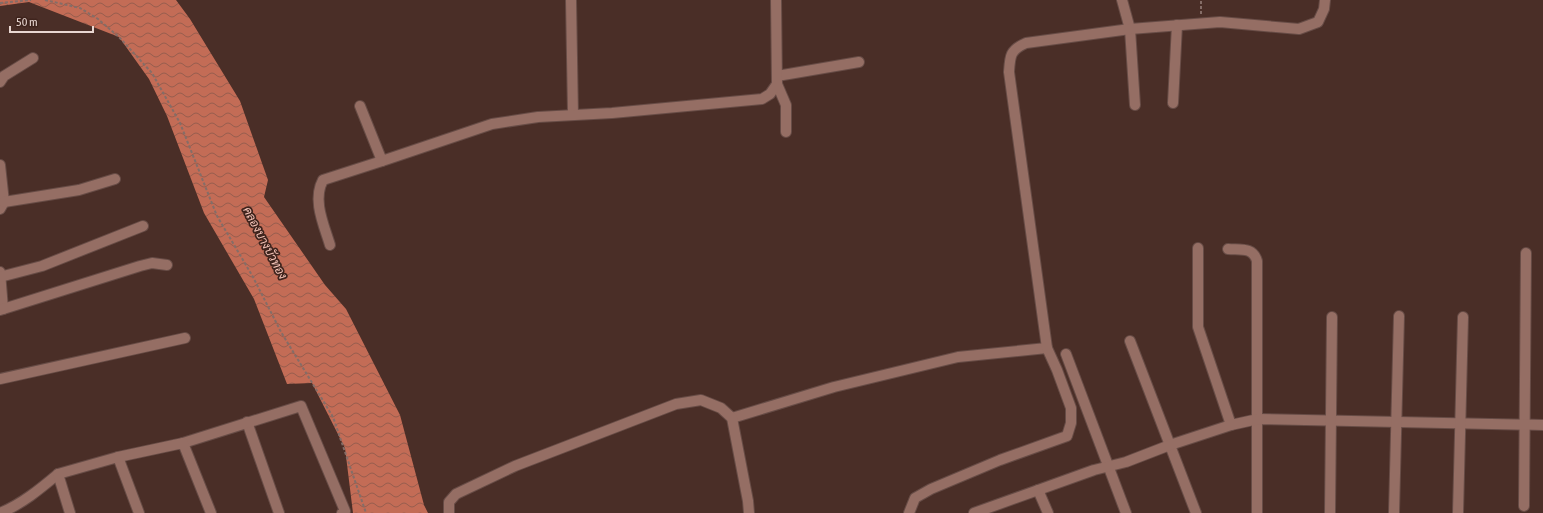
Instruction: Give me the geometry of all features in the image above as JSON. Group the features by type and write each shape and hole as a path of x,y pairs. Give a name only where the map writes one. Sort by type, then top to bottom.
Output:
{"street":[{"path":"571,0 573,114"},
{"path":"776,0 777,80 786,105 786,132"},
{"path":"1122,0 1130,29 1135,105"},
{"path":"909,513 915,498 931,489 1000,460 1067,436 1071,423 1071,408 1047,348 1009,72 1010,56 1017,47 1026,43 1130,29 1200,23 1220,22 1299,29 1318,22 1324,9 1325,0"},
{"path":"1173,103 1178,25"},
{"path":"0,82 4,76 33,58"},
{"path":"777,80 859,62"},
{"path":"330,245 318,202 319,188 323,180 492,124 538,117 612,113 762,99 770,94 777,80"},
{"path":"360,106 382,161"},
{"path":"0,165 2,206 79,190 115,178"},
{"path":"0,277 25,272 48,264 143,226"},
{"path":"1198,248 1198,327 1231,425"},
{"path":"1228,249 1251,250 1255,254 1257,261 1257,513"},
{"path":"1524,506 1526,253"},
{"path":"0,272 1,309 140,266 152,263 167,265"},
{"path":"1394,513 1399,316"},
{"path":"1330,513 1332,317"},
{"path":"1458,513 1463,317"},
{"path":"0,379 185,338"},
{"path":"1130,341 1196,513"},
{"path":"732,418 834,387 958,357 1047,348"},
{"path":"1066,354 1126,513"},
{"path":"449,513 449,502 456,494 508,469 676,404 701,400 721,408 732,418 749,513"},
{"path":"0,513 13,508 39,490 58,474 118,457 183,442 301,406 345,511 342,513"},
{"path":"974,513 1108,466 1126,462 1170,445 1231,425 1258,419 1543,425"},
{"path":"247,422 279,513"},
{"path":"183,442 211,513"},
{"path":"118,457 139,513"},
{"path":"58,474 70,513"},
{"path":"1038,490 1048,513"}],"path":[{"path":"0,4 13,1 31,0"},
{"path":"45,0 80,8 98,19 119,37 152,73 180,123 217,216 256,282 281,332 333,416 366,513"},
{"path":"1200,23 1201,0"}],"water":[{"name":"คลองบางบัวทอง","path":"0,0 176,0 190,19 240,101 268,180 264,197 325,285 346,309 400,415 424,505 428,513 353,513 345,448 312,383 287,384 254,299 204,213 167,116 149,79 119,37 29,2 0,6"}]}
